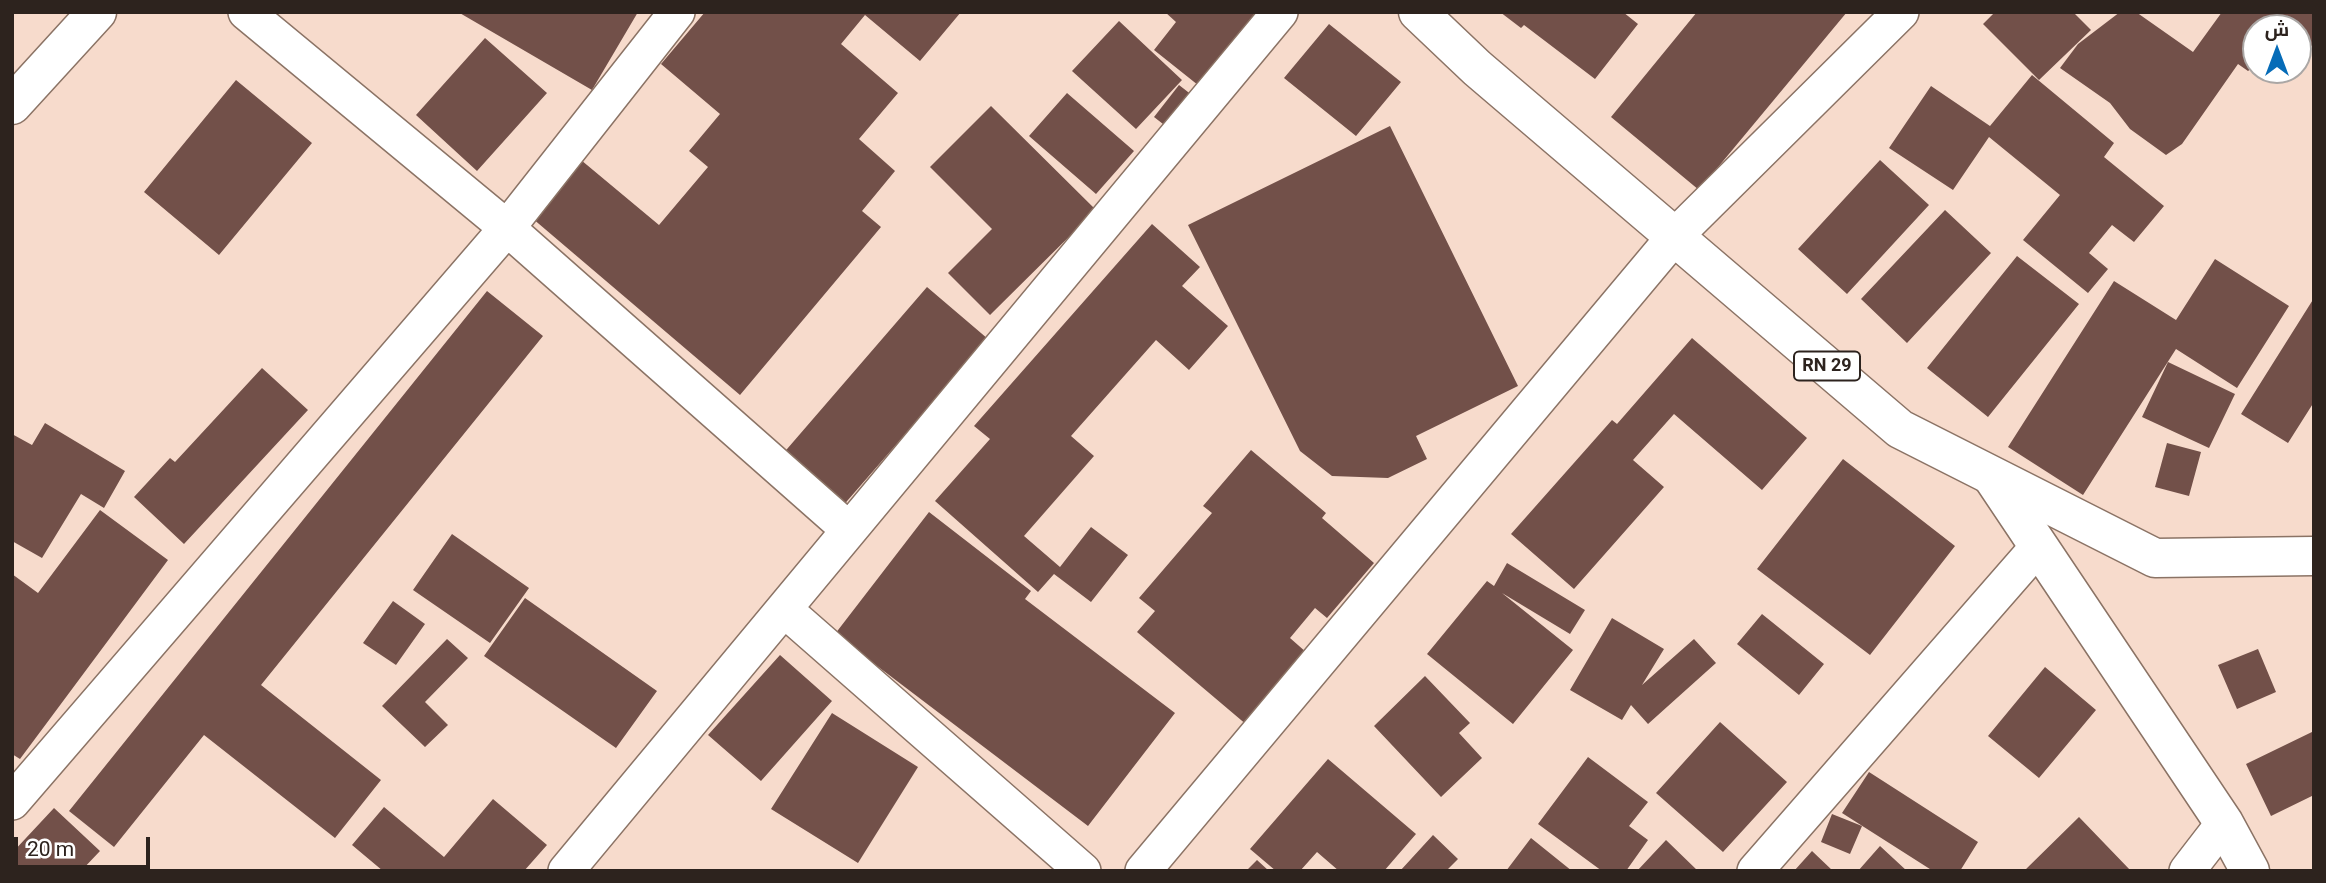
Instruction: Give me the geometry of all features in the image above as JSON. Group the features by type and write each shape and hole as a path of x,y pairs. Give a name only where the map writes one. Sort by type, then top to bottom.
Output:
{"main road":[{"name":"RN 29","path":"1418,12 1477,68 1899,429 2155,558 2314,556"},
{"path":"12,105 93,13"},
{"path":"1993,478 2037,548 2224,823 2250,871"}],"street":[{"path":"246,12 507,228 848,529"},
{"path":"12,802 507,228 677,12"},
{"path":"566,871 1280,12"},
{"path":"1143,871 1675,236 1901,12"},
{"path":"1755,871 2037,548"},
{"path":"785,610 1083,871"},
{"path":"2188,871 2224,823"}],"building":[{"path":"458,12 638,12 592,90"},
{"path":"705,12 961,12 920,61 865,15 841,44 898,93 859,139 895,171 862,211 881,227 740,395 532,218 581,160 659,225 708,167 689,151 720,114 661,64"},
{"path":"1165,12 1259,12 1208,93 1154,50 1176,22"},
{"path":"1500,12 1623,12 1638,24 1595,79 1524,25 1521,28"},
{"path":"1697,12 1847,12 1699,190 1611,117"},
{"path":"1995,12 2073,12 2091,30 2039,80 1983,24"},
{"path":"2120,12 2136,12 2193,52 2222,12 2314,12 2314,49 2312,14 2242,14 2242,67 2238,64 2182,144 2166,155 2130,129 2110,103 2060,68 2078,44"},
{"path":"1119,21 1182,80 1136,129 1072,71"},
{"path":"1329,24 1401,82 1356,136 1284,78"},
{"path":"485,38 547,93 477,171 416,115"},
{"path":"2032,75 2114,143 2104,157 2164,206 2134,242 2112,225 2089,253 2108,269 2088,293 2023,240 2060,195 1989,137 1953,190 1889,148 1931,86 1990,126"},
{"path":"236,80 312,143 219,255 144,192"},
{"path":"1179,85 1197,99 1172,131 1154,117"},
{"path":"1067,93 1134,151 1096,194 1029,136"},
{"path":"991,106 1096,210 990,315 948,273 992,229 930,167"},
{"path":"1390,126 1518,386 1416,436 1427,459 1388,478 1332,476 1300,451 1188,225"},
{"path":"1880,160 1929,205 1847,294 1798,249"},
{"path":"1945,210 1991,253 1907,343 1861,299"},
{"path":"1152,224 1200,267 1182,286 1228,326 1189,370 1156,340 1071,436 1094,456 1024,536 1060,567 1091,527 1128,555 1091,602 1054,574 1038,592 935,501 990,439 974,426"},
{"path":"2017,256 2079,304 1988,417 1927,368"},
{"path":"2215,259 2289,306 2237,388 2176,349 2083,495 2008,447 2114,281 2176,320"},
{"path":"927,287 988,339 841,508 781,456"},
{"path":"487,291 543,336 261,685 381,780 335,838 204,735 114,847 69,811"},
{"path":"2314,298 2314,402 2288,443 2241,414"},
{"path":"1692,338 1807,438 1762,490 1674,414 1633,460 1664,487 1574,589 1511,534 1612,420 1617,424"},
{"path":"2168,362 2235,394 2209,448 2142,417"},
{"path":"262,368 308,410 184,544 134,497 170,458 175,462"},
{"path":"45,423 125,471 104,508 81,494 42,558 12,541 12,434 32,445"},
{"path":"2167,443 2201,452 2189,496 2155,487"},
{"path":"1251,450 1326,513 1322,518 1374,563 1327,618 1315,608 1290,638 1315,660 1254,731 1137,632 1155,611 1139,598 1212,513 1203,506"},
{"path":"1843,459 1955,546 1870,655 1757,569"},
{"path":"100,510 168,560 20,759 12,754 12,574 38,593"},
{"path":"929,512 1031,591 1025,599 1175,713 1088,826 835,634"},
{"path":"452,534 529,588 490,643 413,590"},
{"path":"1507,563 1585,610 1570,634 1502,593 1573,650 1513,724 1427,654 1487,581 1494,586"},
{"path":"525,598 657,691 616,748 484,656"},
{"path":"393,601 425,624 396,665 363,643"},
{"path":"1762,614 1824,664 1799,695 1737,644"},
{"path":"1612,618 1664,649 1642,685 1694,639 1716,663 1648,724 1631,705 1622,720 1570,690"},
{"path":"447,639 468,658 425,702 448,725 425,747 382,706"},
{"path":"2258,649 2276,692 2237,709 2218,665"},
{"path":"780,655 832,701 761,781 708,735"},
{"path":"2045,667 2096,710 2039,778 1988,736"},
{"path":"1425,676 1470,723 1459,733 1482,758 1441,797 1374,726"},
{"path":"832,713 918,767 858,863 771,809"},
{"path":"1720,722 1787,782 1723,852 1656,793"},
{"path":"2314,731 2314,795 2271,816 2246,764"},
{"path":"1588,757 1648,802 1629,826 1648,840 1626,871 1602,871 1538,824"},
{"path":"1328,759 1416,834 1384,871 1339,871 1317,852 1300,871 1276,871 1250,849"},
{"path":"1869,772 1978,842 1960,871 1933,871 1842,813"},
{"path":"493,799 547,845 524,871 383,871 352,845 384,807 444,857"},
{"path":"54,808 100,851 81,871 12,871 12,853"},
{"path":"1832,814 1862,826 1850,854 1821,842"},
{"path":"2079,817 2131,871 2024,871"},
{"path":"1433,835 1458,859 1446,871 1400,871"},
{"path":"1531,838 1572,871 1506,871"},
{"path":"1666,840 1698,871 1637,871"},
{"path":"1880,846 1907,871 1858,871"},
{"path":"1812,851 1833,871 1794,871"},
{"path":"1257,860 1269,871 1246,871"}]}
